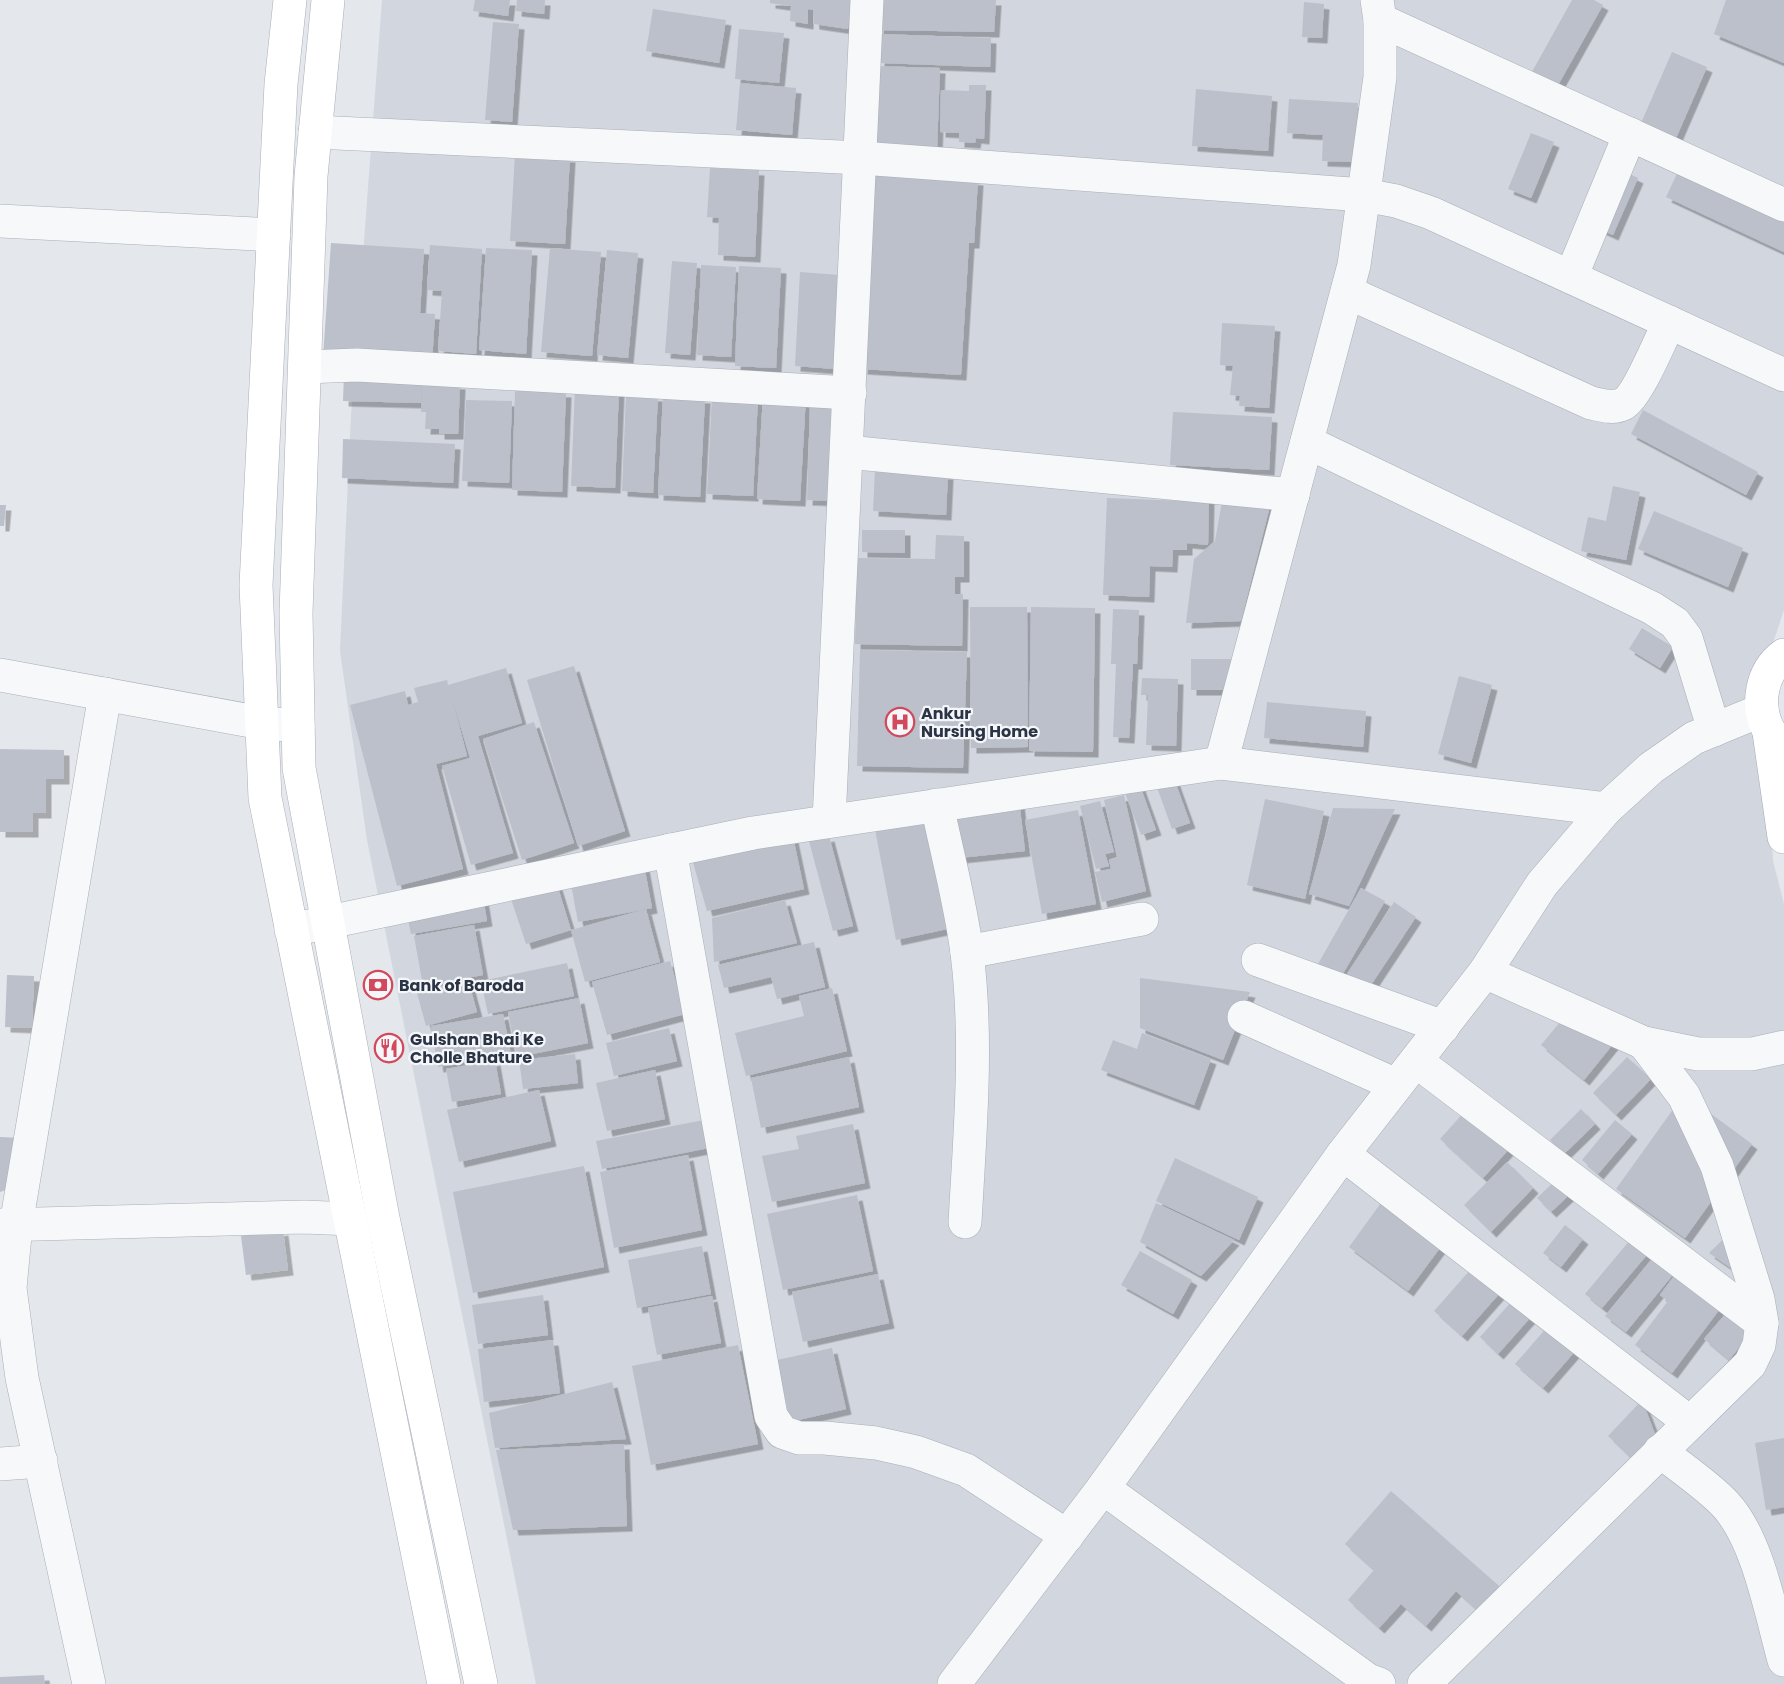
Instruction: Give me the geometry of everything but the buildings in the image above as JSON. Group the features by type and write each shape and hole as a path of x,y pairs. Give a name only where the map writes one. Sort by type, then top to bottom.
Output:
{"main road":[{"path":"290,0 281,84 256,585 265,798 444,1684"},
{"path":"328,0 311,176 296,613 299,768 383,1218 481,1684"},
{"path":"1784,655 1776,661 1762,686 1772,730 1784,837"}],"street":[{"path":"829,821 867,0"},
{"path":"1221,763 1354,265 1380,76 1378,10 1630,135 1784,205"},
{"path":"315,132 861,158 1364,195 1396,201 1431,213 1784,375"},
{"path":"1571,278 1630,135"},
{"path":"0,221 274,235"},
{"path":"1347,292 1591,403 1607,407 1623,405 1633,395 1669,322"},
{"path":"305,367 357,365 850,393"},
{"path":"1307,442 1652,608 1675,623 1686,638 1714,730"},
{"path":"847,452 1293,495"},
{"path":"0,675 262,723 298,726"},
{"path":"89,1684 22,1378 10,1288 8,1225 105,694"},
{"path":"954,1684 1103,1488 1342,1154 1485,972 1542,884 1606,809 1651,768 1694,738 1714,730 1772,730"},
{"path":"291,930 753,833 1221,763 1606,809"},
{"path":"937,805 967,952 970,995 971,1095 965,1222"},
{"path":"670,850 771,1416 782,1432 799,1438 876,1443 916,1452 966,1470 1067,1536"},
{"path":"967,952 1142,919"},
{"path":"1258,960 1443,1027"},
{"path":"1485,972 1644,1043 1698,1054 1752,1054 1784,1047"},
{"path":"1244,1017 1406,1073 1762,1323"},
{"path":"1424,1684 1750,1364 1759,1345 1762,1323 1758,1299 1717,1166 1684,1096 1644,1043"},
{"path":"1342,1154 1689,1422"},
{"path":"8,1225 305,1216 350,1219"},
{"path":"1660,1451 1725,1504 1741,1527 1756,1562 1784,1660"},
{"path":"0,1464 40,1461"},
{"path":"1103,1488 1368,1680 1379,1684"}],"shaded area":[{"path":"382,0 1784,0 1784,610 1762,676 1773,861 1784,904 1784,1684 536,1684 367,840 340,651 351,416"}],"place":[{"name":"Ankur Nursing Home","path":"900,722"},
{"name":"Bank of Baroda","path":"378,985"},
{"name":"Gulshan Bhai Ke Cholle Bhature","path":"389,1048"}]}
